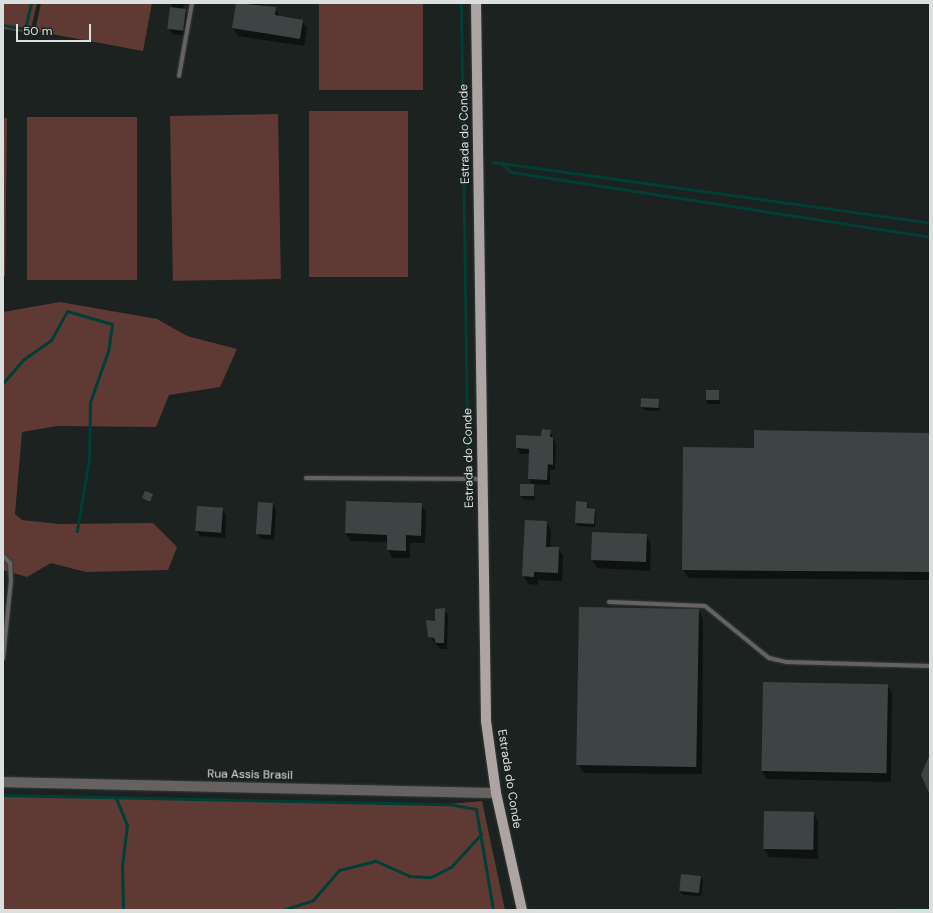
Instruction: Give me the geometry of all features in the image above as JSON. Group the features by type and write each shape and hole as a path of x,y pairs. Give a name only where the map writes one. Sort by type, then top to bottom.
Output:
{"main road":[{"name":"Estrada do Conde","path":"476,3 486,721 496,793 522,910"}],"street":[{"name":"Rua Assis Brasil","path":"3,782 496,793"}],"lane":[{"path":"179,76 192,3"},
{"path":"306,478 482,479"},
{"path":"3,556 10,562 11,580 3,660"},
{"path":"609,602 705,606 769,658 786,662 930,666"}],"shaded area":[{"path":"3,3 37,3 30,33 3,29"},
{"path":"41,3 152,3 143,51 35,31"},
{"path":"319,3 423,3 423,90 319,90"},
{"path":"309,111 408,111 408,277 309,277"},
{"path":"278,114 281,279 173,281 170,116"},
{"path":"27,117 137,117 137,280 27,280"},
{"path":"3,118 7,118 5,276 3,276"},
{"path":"60,302 157,319 187,336 237,349 220,387 169,395 156,427 57,426 22,432 15,514 22,520 59,524 153,523 177,547 168,570 86,572 51,563 27,577 3,570 3,312"},
{"path":"3,795 448,804 482,801 505,910 3,910"}],"building":[{"path":"236,3 276,7 275,15 303,20 300,39 232,28"},
{"path":"170,7 186,9 183,31 167,29"},
{"path":"706,390 719,390 719,400 706,400"},
{"path":"641,398 659,399 659,408 641,407"},
{"path":"542,429 551,430 550,437 553,437 553,465 548,464 547,480 528,479 529,449 516,448 516,435 541,436"},
{"path":"754,430 930,433 930,572 682,570 683,447 754,448"},
{"path":"520,484 534,484 534,496 520,496"},
{"path":"145,491 153,494 150,502 142,498"},
{"path":"346,501 422,503 421,536 406,535 406,551 387,550 387,535 345,533"},
{"path":"576,501 587,502 587,508 595,509 594,524 575,523"},
{"path":"258,502 273,503 271,535 256,534"},
{"path":"197,506 223,508 221,533 195,531"},
{"path":"525,520 547,521 546,547 559,547 558,573 534,572 534,577 522,576"},
{"path":"592,532 647,534 646,562 591,560"},
{"path":"579,607 699,609 696,767 576,765"},
{"path":"445,608 444,643 436,643 434,638 428,637 426,620 435,621 435,609"},
{"path":"763,682 888,684 886,773 761,771"},
{"path":"930,754 930,795 921,775"},
{"path":"764,811 814,812 813,850 763,849"},
{"path":"681,874 701,876 699,893 679,891"}],"waterway":[{"path":"3,25 25,29 31,3"},
{"path":"461,3 467,450"},
{"path":"461,156 468,159"},
{"path":"493,162 930,223"},
{"path":"502,164 511,172 930,237"},
{"path":"3,383 24,359 51,340 67,311 112,324 108,351 90,402 89,459 77,531"},
{"path":"3,795 448,804 476,809 493,910"},
{"path":"116,798 127,825 122,863 123,910"},
{"path":"283,910 313,900 339,870 376,861 409,876 431,877 451,867 481,834"},
{"path":"887,910 930,909"}]}
